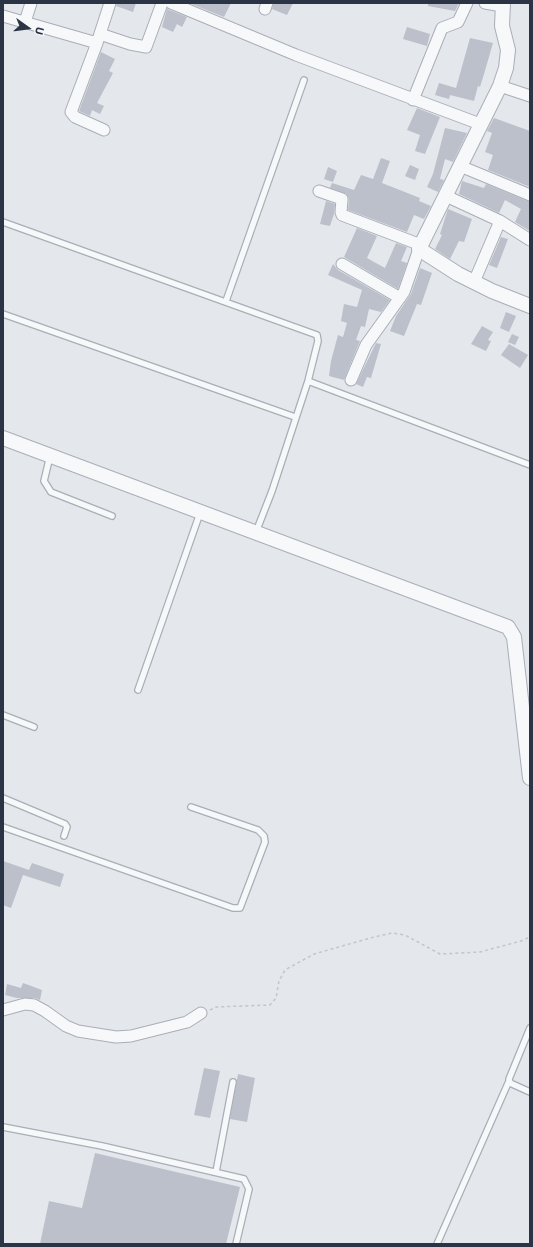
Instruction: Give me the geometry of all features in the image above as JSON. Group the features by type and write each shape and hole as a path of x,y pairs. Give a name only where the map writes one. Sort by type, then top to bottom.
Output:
{"street":[{"path":"25,22 31,3"},
{"path":"104,130 76,118 71,112 99,39 110,3"},
{"path":"413,100 442,28 458,22 467,3"},
{"path":"351,380 366,345 404,292 420,247 500,86 508,60 508,50 502,26 502,4 485,3"},
{"path":"3,16 99,39 146,47 160,4 321,63 413,100 480,124"},
{"path":"500,86 530,96"},
{"path":"460,166 530,195"},
{"path":"319,191 342,199 342,215 420,247 446,268 474,282 530,306"},
{"path":"446,196 500,220 530,240"},
{"path":"474,282 500,220"},
{"path":"342,264 400,298"},
{"path":"3,438 255,534 508,627 514,637 530,778"},
{"path":"3,1010 25,1004 34,1004 45,1010 66,1026 78,1031 116,1037 131,1036 187,1022 201,1014"}],"lane":[{"path":"226,301 304,80"},
{"path":"3,222 317,335 318,341 308,381 274,484 255,534"},
{"path":"3,314 295,417"},
{"path":"308,381 530,466"},
{"path":"50,456 44,481 51,492 112,516"},
{"path":"138,690 200,513"},
{"path":"3,715 34,727"},
{"path":"3,798 65,824 67,827 64,836"},
{"path":"3,827 233,908 240,908 265,842 264,836 258,830 191,807"},
{"path":"437,1244 509,1081 530,1028"},
{"path":"509,1081 530,1092"},
{"path":"216,1172 234,1082"},
{"path":"3,1127 102,1146 244,1179 249,1189 236,1244"}],"path":[{"path":"201,1014 216,1007 270,1005 276,998 279,981 285,970 314,954 374,936 392,933 405,935 440,954 480,952 521,941 530,937"}],"building":[{"path":"117,3 136,3 133,12 116,6"},
{"path":"189,3 231,3 224,17"},
{"path":"274,3 293,3 287,15 272,9"},
{"path":"428,3 459,3 455,11 428,6"},
{"path":"167,9 187,17 182,27 177,24 173,32 162,27"},
{"path":"407,27 430,34 427,46 403,39"},
{"path":"470,38 493,43 480,87 478,86 474,101 450,95 449,99 435,95 439,83 456,88"},
{"path":"101,52 115,59 109,71 113,73 97,103 104,106 100,114 92,110 90,116 79,111"},
{"path":"417,108 440,117 425,154 415,151 420,135 407,130"},
{"path":"494,118 530,131 530,187 488,170 493,155 485,152 492,133 487,131"},
{"path":"445,128 467,133 453,162 445,159 440,179 444,180 438,192 427,187 433,174"},
{"path":"381,158 390,161 382,183 420,198 419,201 431,206 424,219 414,215 407,232 348,210 349,199 347,194 330,188 332,183 354,190 361,175 373,179"},
{"path":"410,165 419,169 415,180 405,176"},
{"path":"328,167 337,171 333,182 324,179"},
{"path":"462,181 484,188 486,184 530,202 530,231 515,222 521,209 505,200 499,213 459,194"},
{"path":"326,201 335,204 334,214 330,226 320,224"},
{"path":"448,209 472,219 464,242 459,241 450,259 435,249 442,235 440,234"},
{"path":"357,228 377,236 367,258 385,268 396,243 407,247 401,261 407,263 398,289 344,257"},
{"path":"501,237 508,239 497,268 489,265"},
{"path":"333,264 338,270 390,300 381,312 369,309 365,327 361,326 356,340 360,341 344,380 329,376 331,361 338,335 343,337 347,323 341,321 344,304 357,307 362,290 328,275"},
{"path":"420,268 432,273 421,305 417,304 404,336 390,331 396,316 411,294"},
{"path":"506,312 516,316 509,332 500,328"},
{"path":"482,326 493,332 488,340 491,341 486,351 471,344"},
{"path":"512,334 519,337 515,345 508,342"},
{"path":"376,343 381,344 371,378 367,377 363,387 356,384"},
{"path":"509,344 528,355 520,368 501,355"},
{"path":"3,861 29,870 32,863 64,874 60,887 23,875 11,908 3,905"},
{"path":"23,983 42,990 40,1000 35,998 17,998 5,995 7,984 21,988"},
{"path":"204,1068 220,1071 210,1118 194,1115"},
{"path":"238,1074 255,1078 247,1122 230,1119"},
{"path":"95,1153 240,1187 226,1244 40,1244 49,1201 82,1208"}]}
